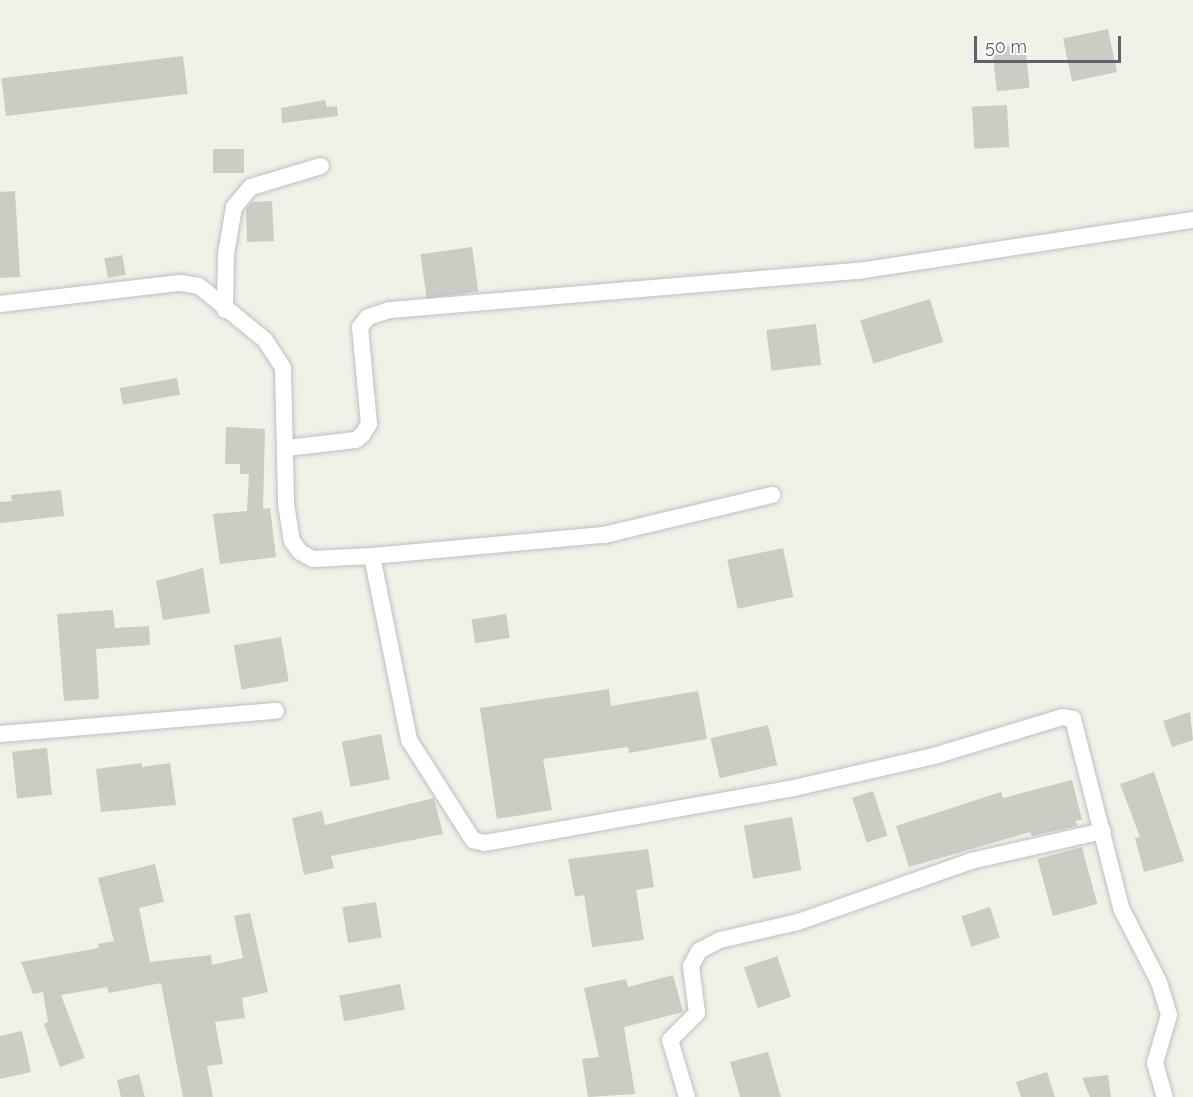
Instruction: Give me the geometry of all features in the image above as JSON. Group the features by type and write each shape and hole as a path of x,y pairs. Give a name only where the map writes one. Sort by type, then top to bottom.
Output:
{"street":[{"path":"225,310 226,254 234,207 251,187 321,166"},
{"path":"287,448 356,440 363,434 369,424 360,327 368,317 390,310 859,271 1193,220"},
{"path":"0,304 180,283 199,286 225,310 264,340 283,368 287,448 286,504 292,541 300,552 313,559 372,556 604,535 772,495"},
{"path":"372,556 409,740 473,840 485,843 794,788 934,756 1062,717 1077,724 1121,908 1159,982 1169,1015 1155,1063 1165,1097"},
{"path":"0,734 276,711"},
{"path":"687,1097 670,1040 697,1012 691,966 699,951 720,940 798,922 971,861 1103,831"}],"building":[{"path":"1108,29 1117,72 1072,82 1063,39"},
{"path":"1025,44 1030,88 997,91 992,47"},
{"path":"183,56 188,94 6,116 1,78"},
{"path":"325,100 327,107 337,106 338,116 282,123 281,108"},
{"path":"1007,105 1009,147 974,149 972,107"},
{"path":"213,149 244,149 244,173 213,173"},
{"path":"15,191 20,277 0,278 0,192"},
{"path":"272,201 274,241 247,242 246,209 252,202"},
{"path":"472,247 478,292 427,299 421,254"},
{"path":"122,255 126,275 108,278 104,258"},
{"path":"930,299 943,342 873,363 860,320"},
{"path":"816,324 821,365 771,371 766,330"},
{"path":"177,378 180,395 123,405 120,388"},
{"path":"226,427 265,429 263,509 270,508 276,557 220,564 213,514 247,511 249,474 240,474 240,464 225,464"},
{"path":"61,490 64,516 0,523 0,502 12,501 11,495"},
{"path":"783,548 793,597 738,609 727,560"},
{"path":"203,568 210,613 163,620 156,581"},
{"path":"113,610 115,628 149,626 150,645 96,649 99,699 64,701 57,614"},
{"path":"506,614 510,638 475,643 471,619"},
{"path":"281,637 289,681 242,690 234,645"},
{"path":"609,689 611,706 698,691 707,739 629,753 628,747 543,759 552,810 497,819 480,708"},
{"path":"1190,712 1193,740 1172,747 1163,721"},
{"path":"768,725 777,765 720,778 711,738"},
{"path":"381,734 390,779 351,787 342,742"},
{"path":"47,748 52,795 17,798 12,752"},
{"path":"142,763 142,767 170,763 176,805 101,812 96,769"},
{"path":"1154,772 1184,861 1144,872 1135,838 1140,837 1120,784"},
{"path":"1072,780 1082,820 1075,821 1077,826 1032,836 1030,832 909,867 896,826 1001,792 1003,798"},
{"path":"873,791 888,836 867,842 852,798"},
{"path":"434,798 443,834 331,856 334,868 304,875 292,818 322,811 325,825"},
{"path":"792,817 801,870 753,879 744,826"},
{"path":"1082,847 1097,904 1053,916 1038,859"},
{"path":"648,849 654,887 636,890 644,940 592,947 584,895 575,897 568,859"},
{"path":"155,864 164,902 139,908 150,962 211,955 212,965 243,958 234,916 250,913 268,992 242,998 245,1018 215,1022 223,1064 207,1066 213,1097 183,1097 161,983 109,993 107,987 61,995 85,1058 60,1067 44,1024 48,1022 43,992 33,994 21,962 99,948 98,944 114,941 98,878"},
{"path":"376,902 382,938 348,943 342,907"},
{"path":"990,907 1000,937 971,947 961,916"},
{"path":"777,956 791,997 758,1008 744,967"},
{"path":"673,975 683,1012 624,1027 635,1094 588,1097 582,1059 599,1057 584,988 626,979 628,987"},
{"path":"400,984 405,1010 344,1021 339,996"},
{"path":"22,1031 31,1072 0,1079 0,1036"},
{"path":"768,1052 781,1097 740,1097 730,1062"},
{"path":"1047,1072 1055,1097 1021,1097 1016,1082"},
{"path":"139,1074 145,1097 121,1097 117,1080"},
{"path":"1108,1075 1111,1097 1090,1097 1082,1078"}]}
